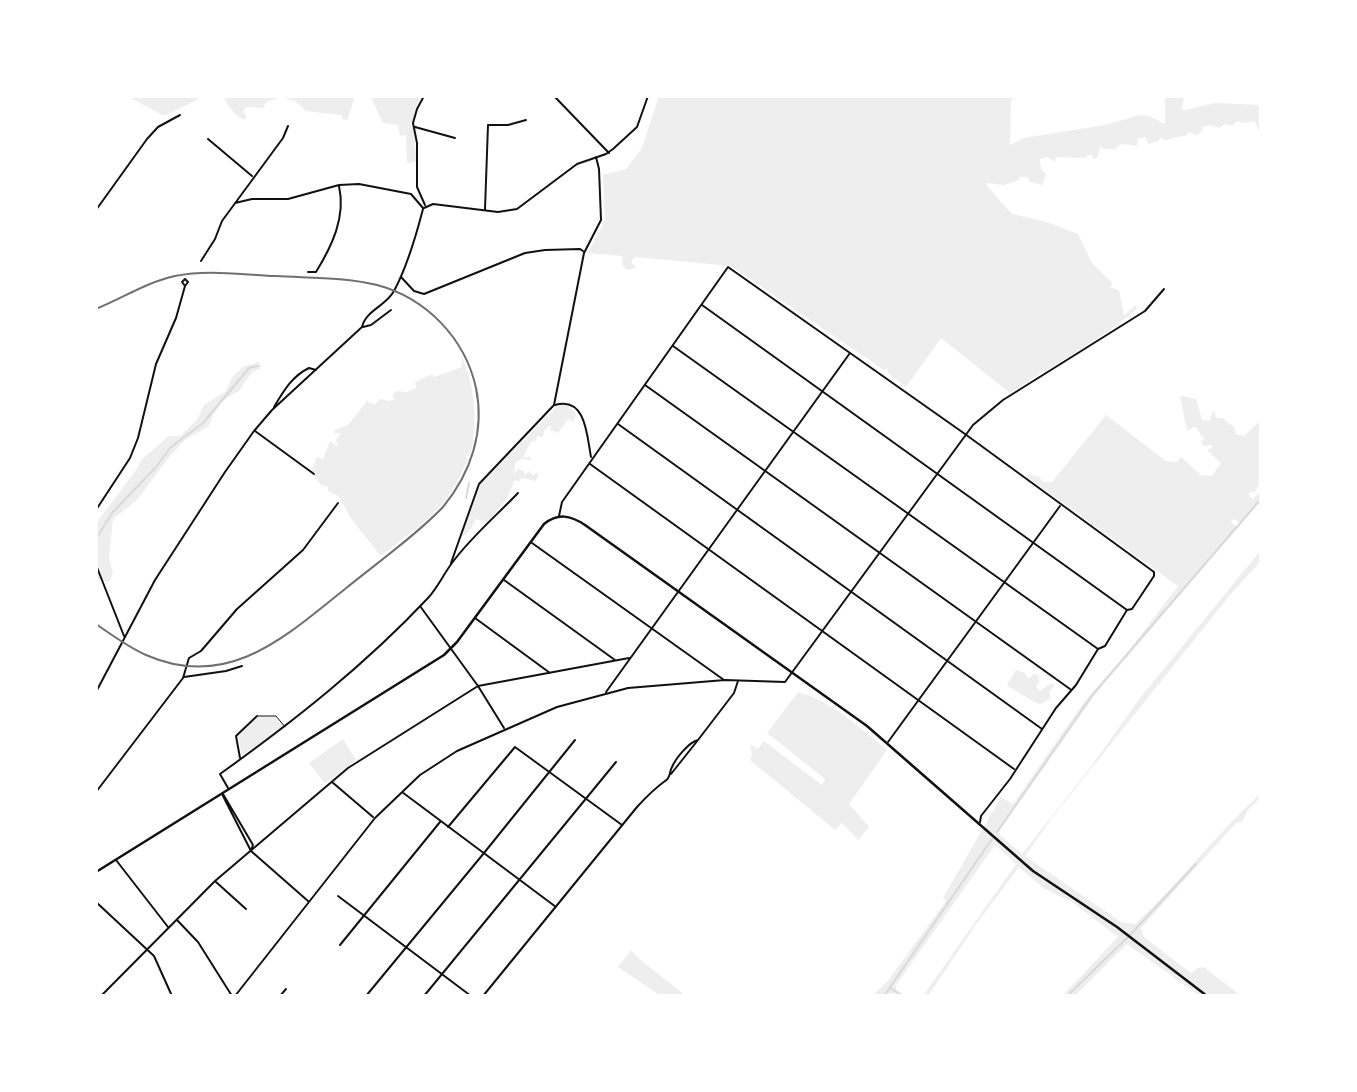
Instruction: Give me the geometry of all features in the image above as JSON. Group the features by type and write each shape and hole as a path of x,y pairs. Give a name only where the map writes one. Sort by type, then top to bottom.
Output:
{"street":[{"path":"96,692 155,580 254,431 272,410 362,327 366,316 388,299 400,277 424,208 417,187 417,143 414,127 415,113 424,96"},
{"path":"554,96 608,153"},
{"path":"424,208 439,205 498,212 517,209 577,164 608,153 637,127 648,96"},
{"path":"96,211 146,139 158,127 180,115"},
{"path":"485,211 489,124 508,125 526,120"},
{"path":"201,261 215,239 222,220 283,138 288,126"},
{"path":"414,127 455,138"},
{"path":"208,139 252,177"},
{"path":"228,789 219,774 329,692 439,586 452,563 479,484 554,405 584,253 601,220 596,157"},
{"path":"235,203 246,200 288,199 339,186 365,184 411,194 424,208"},
{"path":"308,272 316,272 340,224 342,204 339,186"},
{"path":"400,277 414,291 424,294 525,253 580,248 584,253"},
{"path":"558,516 562,502 727,268 731,268 965,434 1154,572 1132,609 1128,610 1105,646 1098,649 1076,685 981,816 980,823"},
{"path":"96,510 130,458 138,438 156,364 185,286"},
{"path":"176,919 198,942 234,996 375,818 401,791 438,762 557,707 606,693 639,687 725,680 783,682 965,434 1003,400 1145,311 1164,289"},
{"path":"701,304 1128,610"},
{"path":"362,327 371,325 391,310"},
{"path":"672,345 1098,649"},
{"path":"606,693 849,353"},
{"path":"272,410 290,383 300,374 309,368 317,370"},
{"path":"300,374 305,380"},
{"path":"290,383 296,388"},
{"path":"644,384 1071,690"},
{"path":"554,405 570,404 581,413 592,458"},
{"path":"617,424 1043,730"},
{"path":"254,431 314,474"},
{"path":"589,463 1015,769"},
{"path":"452,563 518,493"},
{"path":"96,792 184,676 189,659 201,651 237,609 309,544 338,503"},
{"path":"888,742 1060,505"},
{"path":"96,872 452,648 544,524 558,516 567,516 579,521 888,742 1042,877 1117,927 1207,996"},
{"path":"530,541 725,680"},
{"path":"96,565 124,637"},
{"path":"503,579 616,660"},
{"path":"420,606 452,648 505,729"},
{"path":"475,618 550,673"},
{"path":"102,996 215,881 332,781 478,686 629,659"},
{"path":"184,676 226,671 242,666"},
{"path":"483,996 657,784 664,783 734,693 738,680"},
{"path":"241,759 236,736 257,716"},
{"path":"366,996 575,740"},
{"path":"670,775 671,768 692,742 698,740"},
{"path":"448,827 513,747 623,825"},
{"path":"425,996 616,762"},
{"path":"332,781 375,818"},
{"path":"401,791 556,907"},
{"path":"222,793 253,845 251,851"},
{"path":"340,945 441,822"},
{"path":"251,851 308,901"},
{"path":"115,859 168,928"},
{"path":"215,881 246,909"},
{"path":"338,897 471,996"},
{"path":"96,902 158,962 172,996"},
{"path":"279,996 286,989"}],"lane":[{"path":"257,716 276,716 285,727"}],"shaded area":[{"path":"127,96 200,96 164,116"},
{"path":"223,96 355,96 348,119 343,120 342,115 306,111 296,102 282,97 266,102 263,108 246,107 243,112 245,120 232,110"},
{"path":"370,96 423,96 418,103 414,119 416,162 407,163 406,135 400,136 398,125 383,123"},
{"path":"659,96 1017,96 1011,101 1010,145 1024,138 1105,125 1136,116 1147,115 1165,124 1165,96 1184,96 1182,109 1185,110 1215,103 1259,105 1261,96 1261,131 1255,121 1237,121 1232,126 1226,124 1219,128 1211,125 1202,127 1203,130 1197,135 1188,132 1187,135 1165,140 1160,138 1148,144 1145,137 1138,139 1137,146 1121,144 1115,149 1103,149 1100,146 1098,157 1093,159 1091,154 1085,158 1056,157 1055,162 1047,157 1040,159 1041,169 1046,174 1042,185 1030,182 1028,177 1020,177 1019,180 1004,185 987,183 1012,214 1047,222 1078,234 1092,263 1112,283 1111,288 1119,290 1124,315 1136,305 1137,309 1092,342 1010,393 941,338 906,387 888,373 887,368 884,370 731,266 635,257 631,262 636,268 628,270 623,267 622,256 588,253 605,220 603,175 626,169 642,148"},
{"path":"461,355 474,401 472,449 470,454 465,456 468,459 461,474 441,506 381,556 352,520 338,496 328,491 328,487 321,485 311,472 317,457 323,459 330,441 338,447 336,440 341,433 334,433 334,430 348,425 368,400 369,403 375,404 380,399 395,399 392,397 396,391 407,392 416,388 415,382 432,374 434,377 462,367"},
{"path":"259,362 261,368 252,372 239,391 225,399 213,414 209,426 185,440 137,500 113,519 109,558 113,573 109,583 96,578 96,528 99,519 142,459 169,436 180,436 197,420 204,405 225,392 233,376 244,366"},
{"path":"1180,396 1196,399 1202,420 1210,421 1212,412 1215,412 1216,418 1222,418 1234,427 1236,434 1244,436 1260,421 1261,415 1261,482 1249,496 1253,499 1261,490 1261,500 1240,523 1234,519 1231,522 1237,527 1094,696 998,833 1022,854 1090,768 1140,698 1261,550 1261,561 1230,595 1054,815 1025,856 1121,922 1135,924 1261,793 1261,797 1248,810 1242,822 1236,823 1141,928 1144,937 1191,973 1204,967 1241,996 1200,996 1127,944 1075,996 1062,996 1118,937 1072,902 1043,888 1019,867 928,996 923,996 1016,864 995,845 896,985 896,990 905,996 892,993 889,996 872,996 887,982 946,901 943,898 1001,797 1013,804 1084,702 1121,661 1178,586 1027,477 1028,474 1039,477 1044,482 1052,482 1106,415 1166,461 1176,462 1181,457 1201,475 1212,476 1221,463 1207,450 1212,448 1211,445 1203,446 1201,441 1205,438 1197,428 1187,431"},
{"path":"558,405 572,409 576,414 574,422 568,419 558,433 550,430 551,425 545,429 543,437 537,436 536,441 531,442 523,457 530,457 532,460 522,459 515,463 514,474 518,469 524,471 525,475 529,471 532,475 539,472 536,481 521,478 520,481 514,481 499,509 486,523 476,519 473,527 464,536 460,536 479,486"},
{"path":"1016,670 1025,673 1028,679 1034,674 1038,675 1039,682 1036,686 1040,691 1054,684 1050,699 1040,704 1007,685"},
{"path":"798,692 834,709 887,750 849,804 869,827 858,840 842,823 835,830 750,760 750,744 758,749 764,741 822,785 825,779 767,733"},
{"path":"258,717 276,717 283,727 242,756 238,736"},
{"path":"343,739 356,760 325,784 309,763"},
{"path":"631,950 686,996 661,996 618,967"}],"waterway":[{"path":"96,539 112,513 156,467 171,447 203,423 249,368 258,366"},
{"path":"466,498 469,483"},
{"path":"997,832 1093,694 1261,499"},
{"path":"884,996 992,839"},
{"path":"1130,935 1196,864"},
{"path":"1067,996 1128,937"},
{"path":"890,988 903,996"}],"railway":[{"path":"96,309 155,282 187,274 226,273 327,278 377,285 395,291 427,310 453,337 471,370 479,420 468,466 443,507 408,539 300,625 254,653 229,663 203,667 176,664 139,652 96,624"}]}
